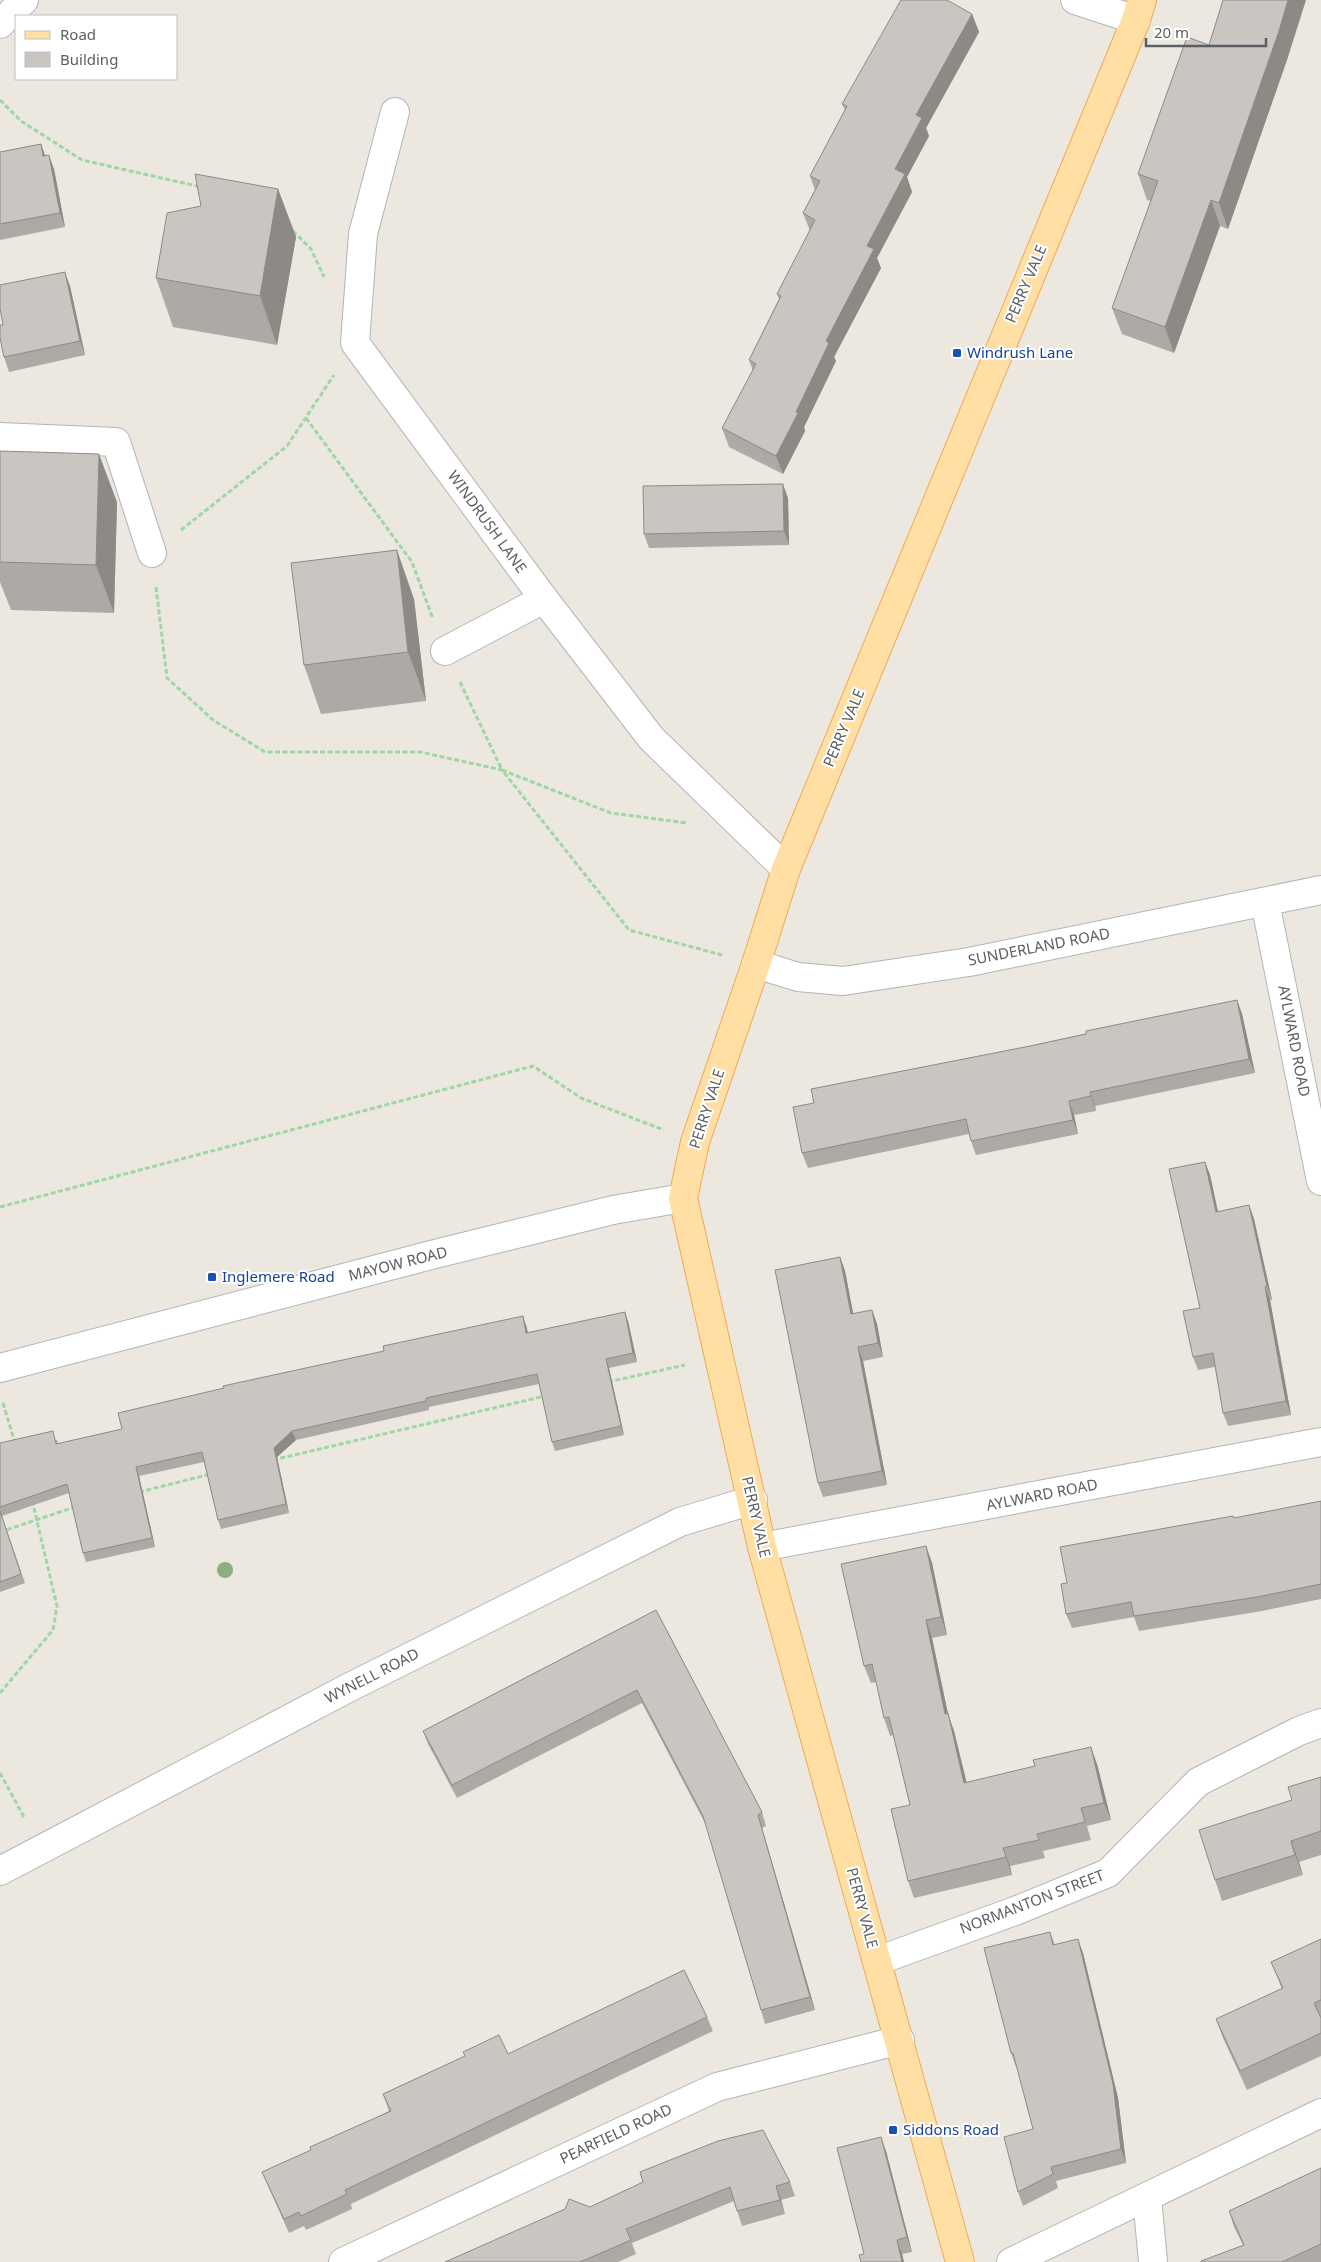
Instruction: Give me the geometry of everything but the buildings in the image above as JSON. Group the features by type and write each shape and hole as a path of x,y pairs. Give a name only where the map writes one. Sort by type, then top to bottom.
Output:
{"main road":[{"name":"PERRY VALE","path":"960,2262 900,2040 762,1548 683,1198 694,1142 756,964 786,869 1139,10"}],"street":[{"path":"0,24 24,0"},
{"path":"1075,0 1139,10"},
{"path":"355,343 363,234 395,112"},
{"name":"WINDRUSH LANE","path":"355,343 544,599 651,738 786,869"},
{"path":"0,437 116,442 152,553"},
{"path":"446,651 544,599"},
{"name":"SUNDERLAND ROAD","path":"756,964 798,977 843,981 969,962 1321,890"},
{"name":"AYLWARD ROAD","path":"1265,902 1321,1181"},
{"name":"MAYOW ROAD","path":"0,1368 435,1254 613,1210 683,1198"},
{"name":"AYLWARD ROAD","path":"762,1548 1321,1442"},
{"name":"WYNELL ROAD","path":"0,1871 350,1687 680,1522 752,1500"},
{"name":"NORMANTON STREET","path":"877,1961 1015,1911 1108,1873 1198,1782 1299,1731 1321,1723"},
{"name":"PEARFIELD ROAD","path":"343,2262 717,2087 900,2040"},
{"path":"1011,2262 1321,2113"},
{"path":"1147,2197 1153,2262"}],"path":[{"path":"0,100 21,121 82,160 207,188"},
{"path":"286,224 311,249 327,283"},
{"path":"355,343 287,446 152,553 167,678 214,720 265,752 420,752 502,770 611,813 688,823"},
{"path":"306,418 412,562 446,651 502,770 629,930 756,964"},
{"path":"0,1207 533,1066 581,1098 694,1142"},
{"path":"605,1383 720,1358"},
{"path":"270,1460 549,1395"},
{"path":"3,1402 16,1446"},
{"path":"133,1493 215,1473"},
{"path":"0,1693 53,1630 57,1606 32,1500"},
{"path":"0,1532 37,1518 78,1506"},
{"path":"0,1773 41,1849"}],"place":[{"name":"Windrush Lane","path":"957,353"},
{"name":"Inglemere Road","path":"212,1277"},
{"name":"Siddons Road","path":"893,2130"}]}
